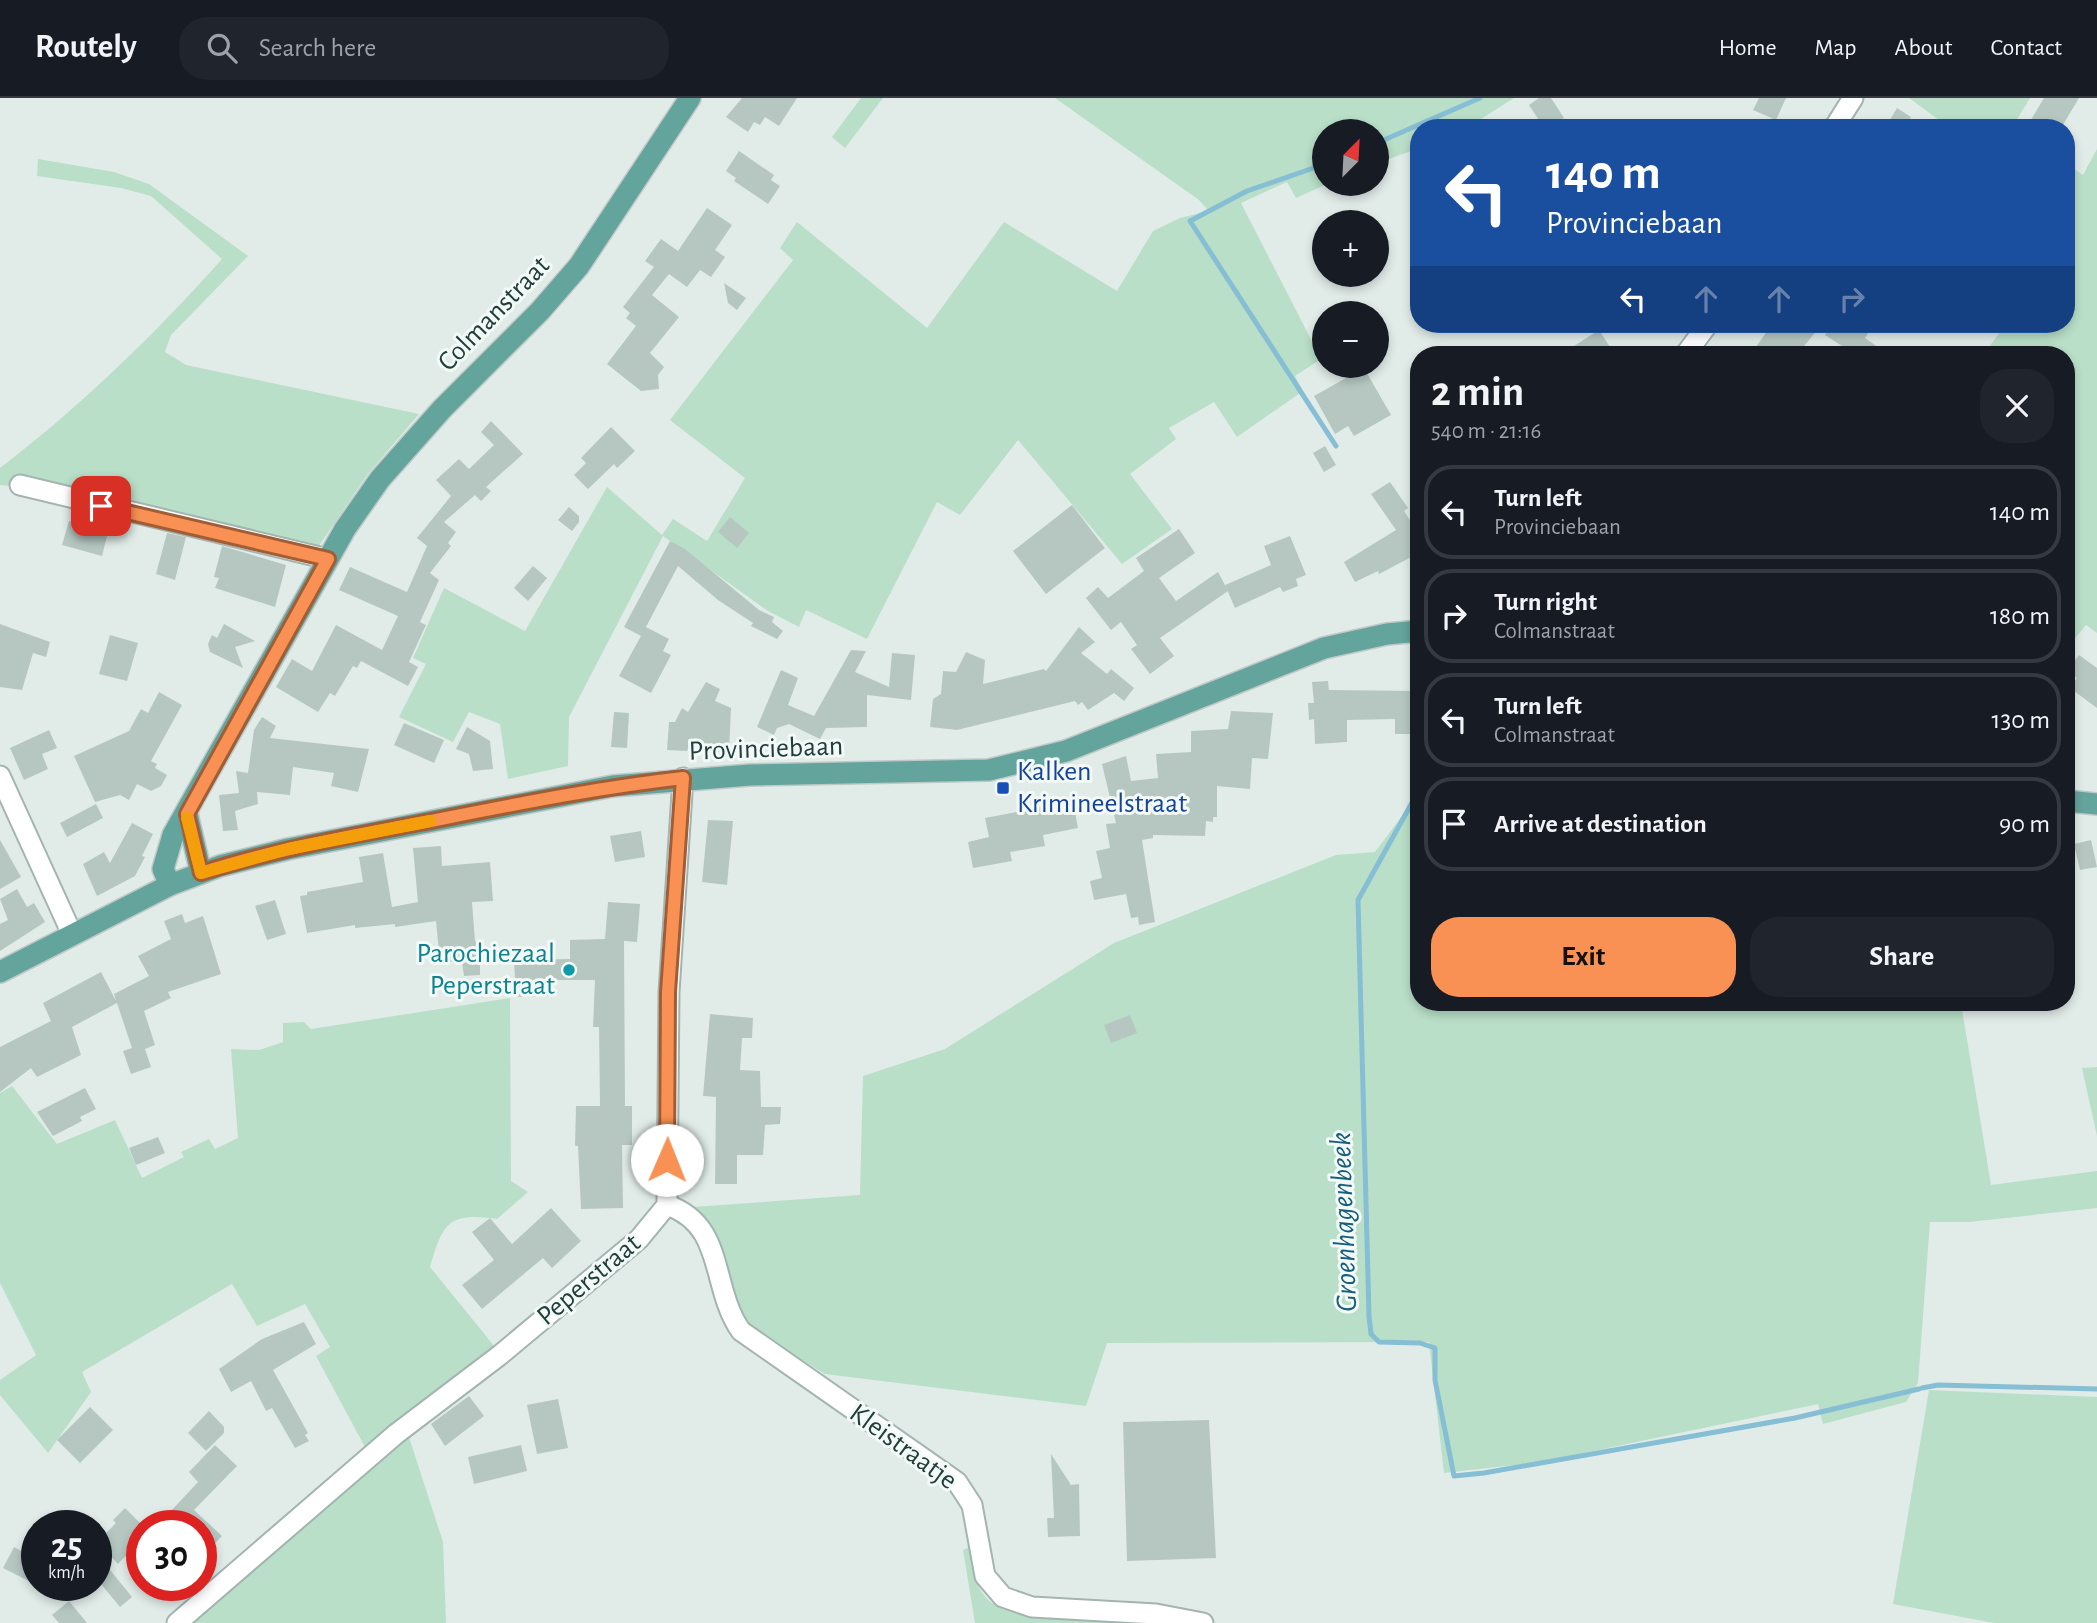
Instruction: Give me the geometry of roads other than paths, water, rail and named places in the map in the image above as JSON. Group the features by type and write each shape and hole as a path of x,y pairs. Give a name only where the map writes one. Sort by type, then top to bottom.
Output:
{"main road":[{"name":"Colmanstraat","path":"170,885 163,869 173,835 328,559 380,479 442,410 540,311 579,265 690,98"},
{"name":"Provinciebaan","path":"0,972 170,885 201,873 288,849 614,786 683,778 989,769 1066,751 1324,648 1387,634 1410,632"},
{"path":"2075,802 2097,804"},
{"path":"187,814 201,873"}],"street":[{"path":"1840,119 1853,98"},
{"path":"20,485 328,559"},
{"path":"0,776 72,934"},
{"path":"667,1205 668,992 683,778"},
{"name":"Peperstraat","path":"177,1623 396,1434 500,1355 639,1239 667,1205"},
{"name":"Kleistraatje","path":"667,1205 694,1219 703,1229 727,1307 741,1331 757,1345 957,1482 972,1506 985,1576 1003,1597 1032,1607 1156,1614 1203,1623"}],"waterway":[{"name":"Groenhagenbeek","path":"1432,119 1480,98"},
{"name":"Groenhagenbeek","path":"1390,137 1410,129"},
{"name":"Groenhagenbeek","path":"1312,168 1247,191 1190,221 1336,446"},
{"name":"Groenhagenbeek","path":"1410,806 1358,900 1369,1316 1371,1334 1379,1342 1420,1343 1435,1348 1435,1380 1454,1476 1795,1418 1919,1389"},
{"name":"Groenhagenbeek","path":"1922,1388 1938,1385 2097,1389"}],"place":[{"name":"Kalken Krimineelstraat","path":"1003,788"},
{"name":"Parochiezaal Peperstraat","path":"569,970"}]}
